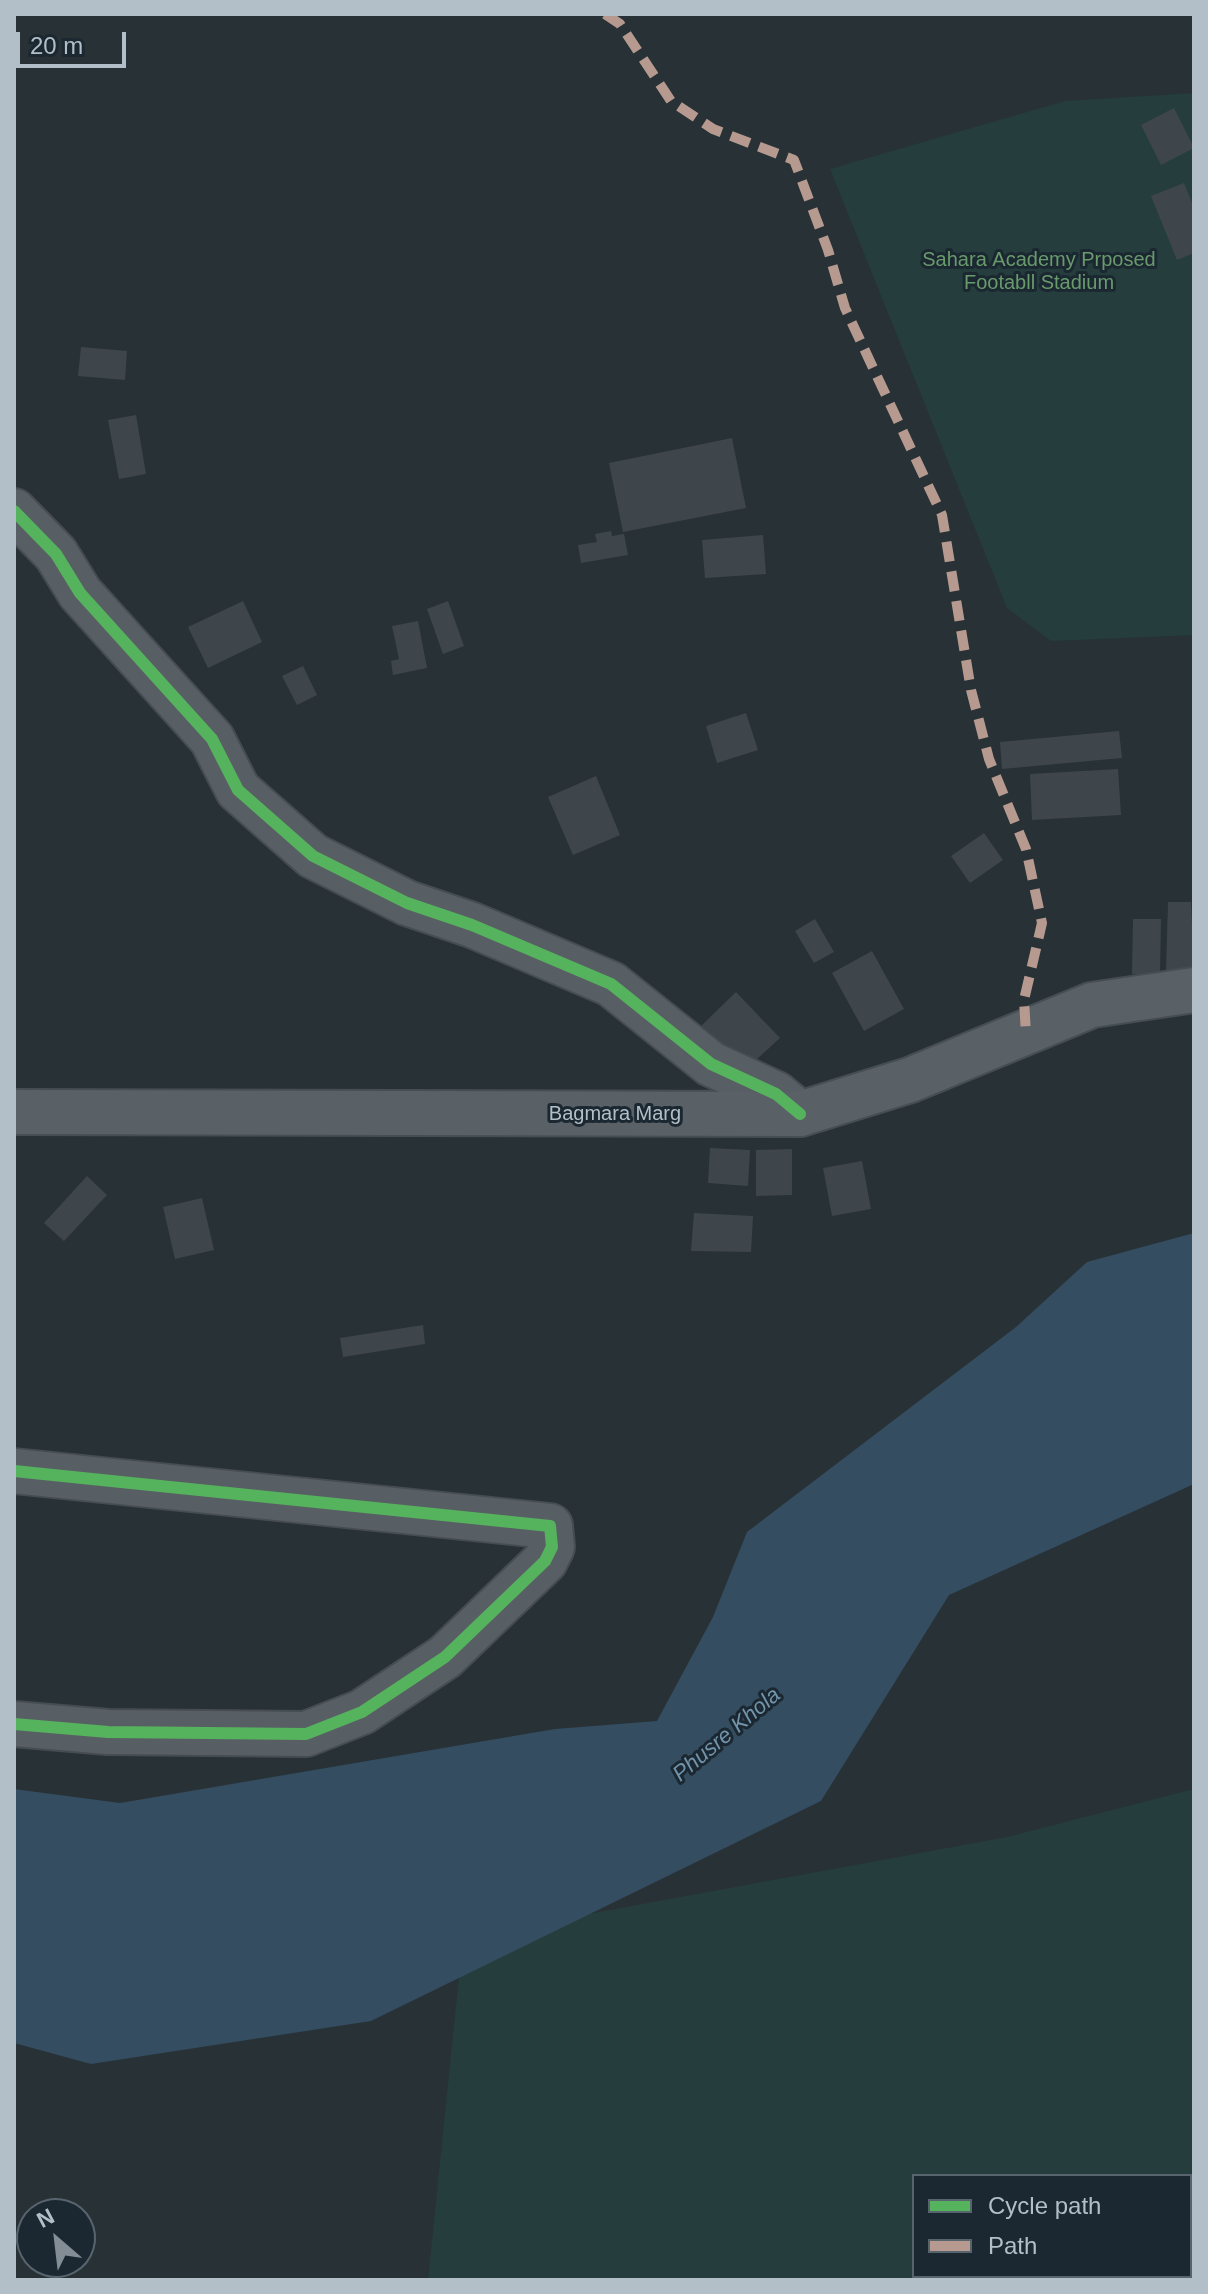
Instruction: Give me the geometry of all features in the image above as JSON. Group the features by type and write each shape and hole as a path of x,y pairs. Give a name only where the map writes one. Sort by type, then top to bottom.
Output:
{"main road":[{"name":"Bagmara Marg","path":"14,1112 800,1114 910,1080 1092,1005 1194,990"}],"street":[{"path":"14,511 56,554 80,593 212,739 238,790 313,856 407,903 472,925 611,984 711,1064 776,1094 800,1114"},
{"path":"14,1471 550,1526 552,1547 545,1561 445,1657 362,1712 306,1734 108,1732 14,1724"}],"green space":[{"name":"Sahara Academy Prposed Footabll Stadium","path":"1194,93 1194,635 1051,641 1007,608 830,169 1065,101"},
{"path":"1194,1789 1194,2280 428,2280 463,1937 1007,1837"}],"water":[{"name":"Phusre Khola","path":"1194,1233 1194,1484 949,1595 821,1801 371,2021 91,2064 14,2043 14,1789 120,1803 555,1729 657,1721 713,1617 747,1532 1016,1327 1087,1262"}],"building":[{"path":"1174,108 1194,148 1161,165 1141,125"},
{"path":"1184,183 1194,208 1194,253 1177,260 1151,196"},
{"path":"81,347 127,351 125,380 78,376"},
{"path":"136,415 146,474 119,479 108,420"},
{"path":"732,438 746,508 623,532 609,463"},
{"path":"611,531 612,536 624,534 628,555 581,563 578,545 597,542 595,534"},
{"path":"763,535 766,574 705,578 702,540"},
{"path":"243,601 262,642 208,668 188,627"},
{"path":"448,601 464,646 443,654 427,609"},
{"path":"418,621 427,668 393,675 391,661 399,659 392,626"},
{"path":"303,666 317,695 297,705 282,676"},
{"path":"746,713 758,750 717,763 706,726"},
{"path":"1119,731 1122,758 1002,769 1000,742"},
{"path":"1118,769 1121,815 1032,820 1030,774"},
{"path":"596,776 620,835 573,855 548,797"},
{"path":"984,833 1003,860 970,883 951,856"},
{"path":"1168,902 1191,902 1194,971 1166,971"},
{"path":"815,919 834,952 814,963 795,931"},
{"path":"1133,919 1161,919 1160,974 1132,974"},
{"path":"872,951 904,1009 864,1031 832,973"},
{"path":"736,992 780,1038 744,1071 701,1026"},
{"path":"710,1148 750,1150 748,1186 708,1183"},
{"path":"792,1149 792,1195 756,1196 756,1150"},
{"path":"862,1161 871,1209 832,1216 823,1168"},
{"path":"87,1176 107,1195 64,1241 44,1223"},
{"path":"202,1198 214,1250 175,1259 163,1207"},
{"path":"694,1213 753,1216 751,1252 691,1251"},
{"path":"423,1325 425,1344 343,1357 340,1338"}],"marked path":[{"path":"605,14 620,24 671,101 713,129 794,160 828,250 845,308 942,515 971,690 989,759 1026,849 1042,923 1024,1000 1026,1034"}],"cycle path":[{"path":"14,511 56,554 80,593 212,739 238,790 313,856 407,903 472,925 611,984 711,1064 776,1094 800,1114"},
{"path":"14,1471 550,1526 552,1547 545,1561 445,1657 362,1712 306,1734 108,1732 14,1724"}]}
